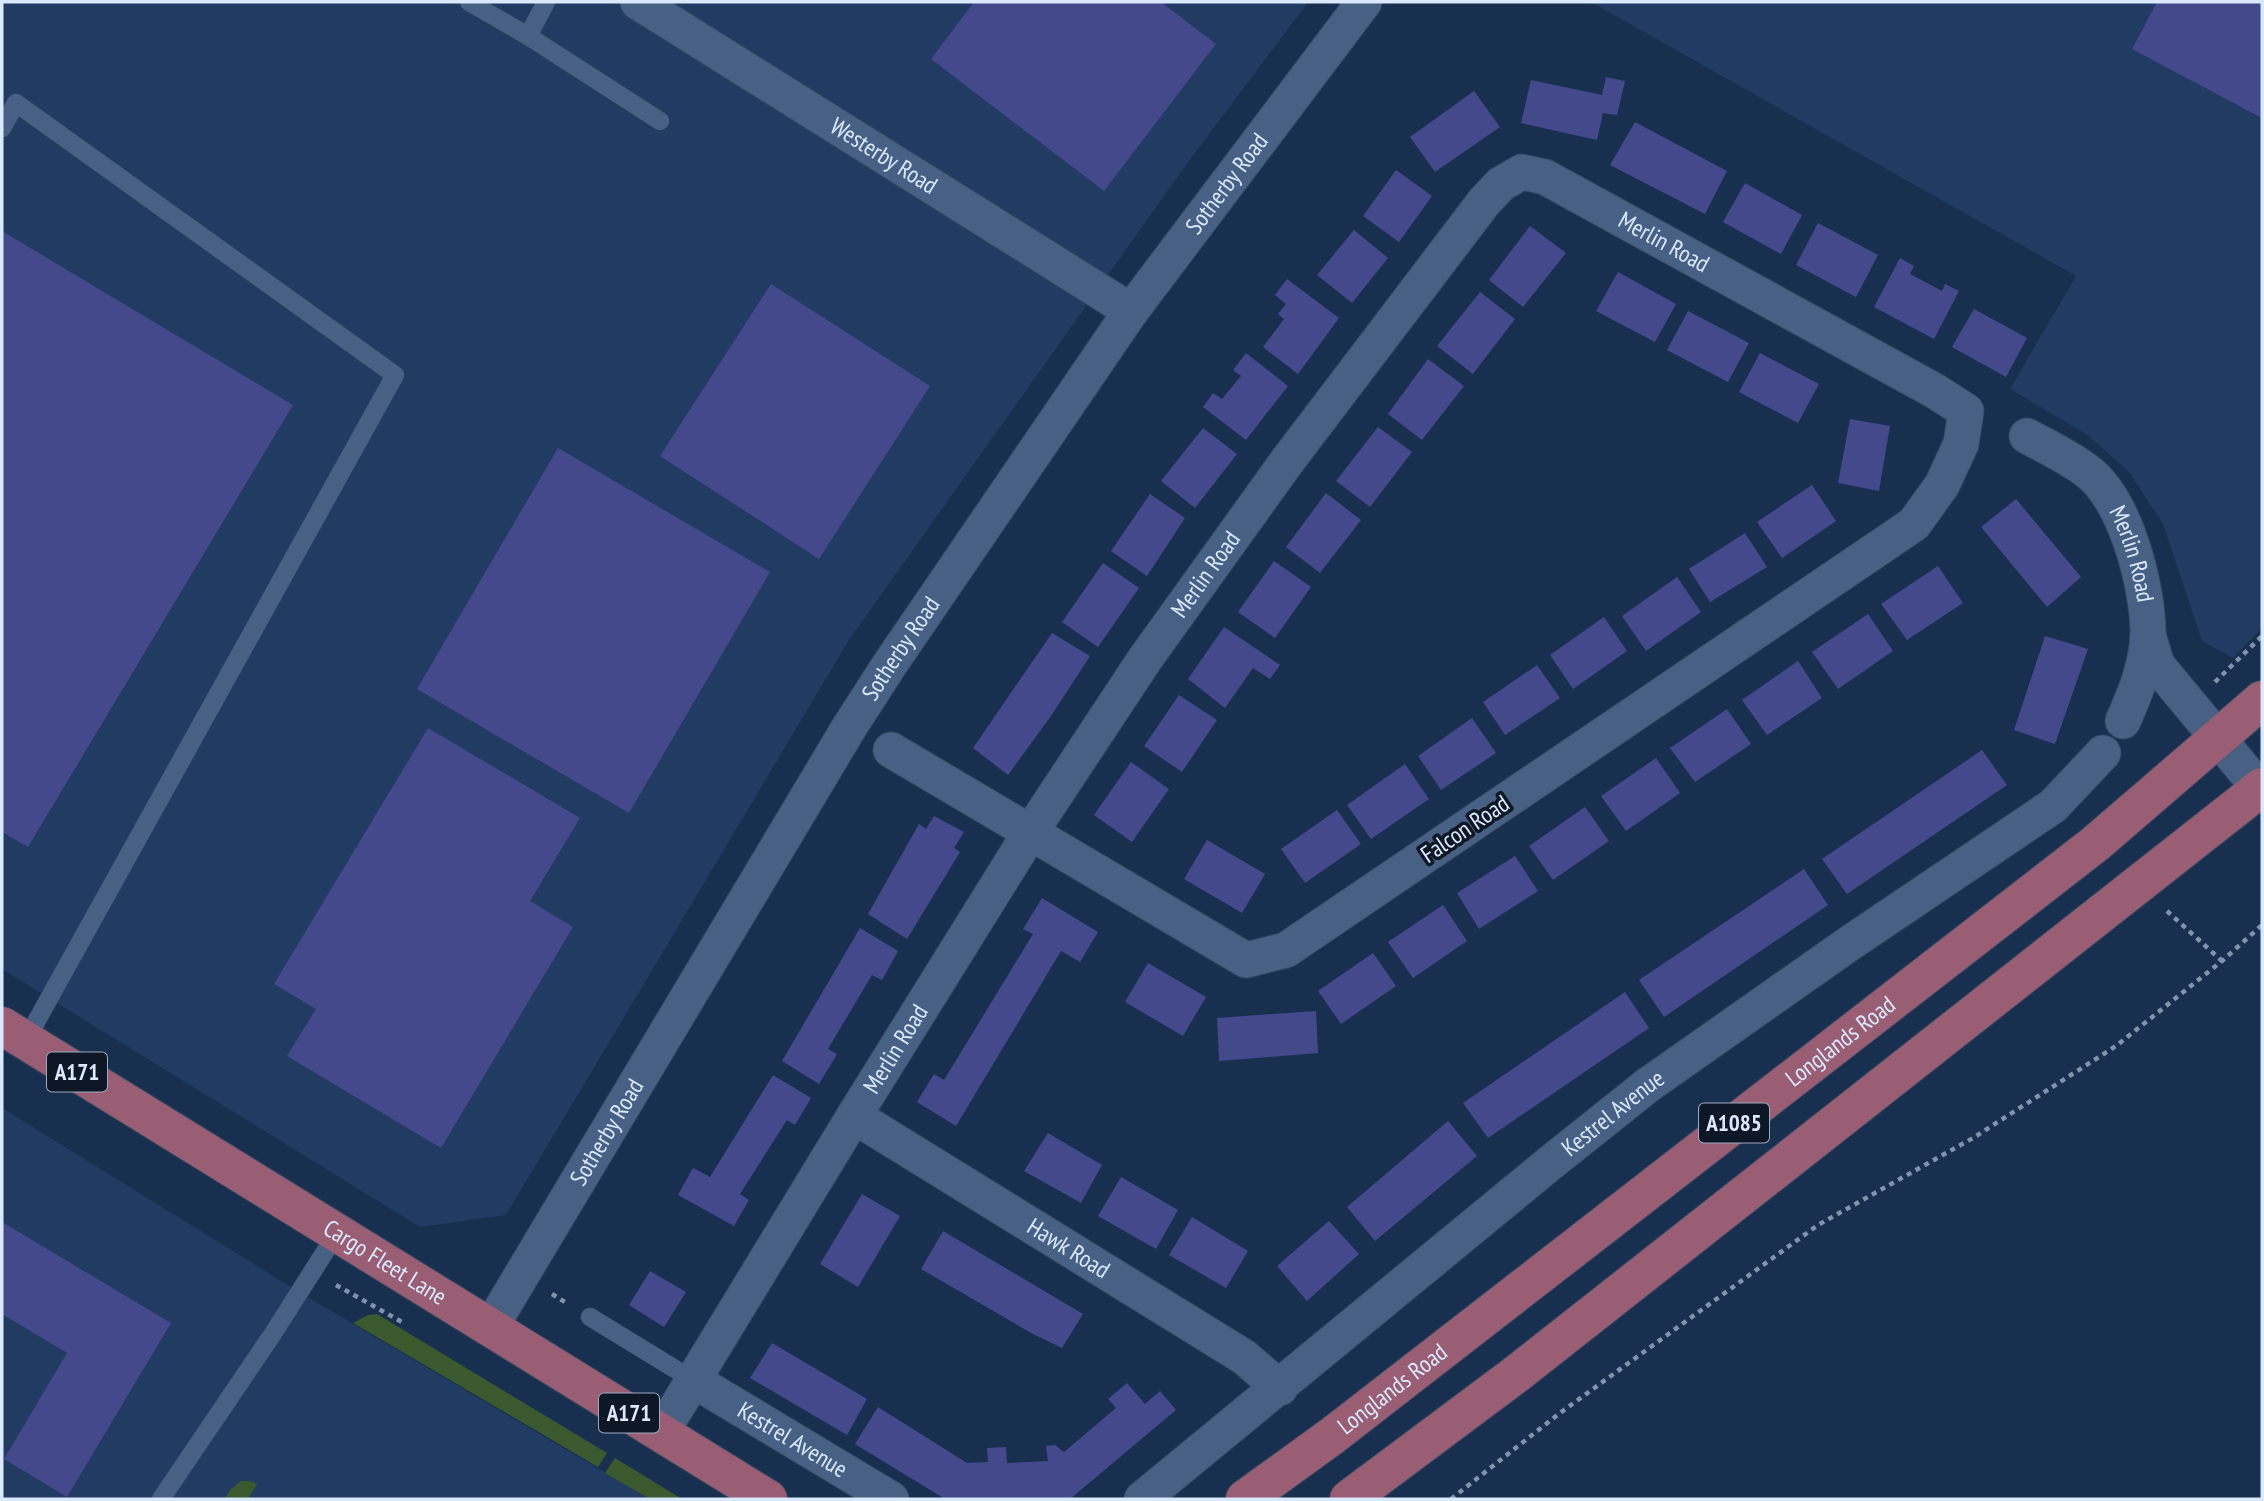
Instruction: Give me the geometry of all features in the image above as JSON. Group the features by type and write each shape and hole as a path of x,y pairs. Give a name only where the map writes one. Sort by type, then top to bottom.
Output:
{"main road":[{"name":"Longlands Road","path":"1245,1499 1332,1436 2095,844 2262,701"},
{"name":"A1085","path":"1349,1499 1536,1358 2261,788"},
{"name":"Cargo Fleet Lane","path":"14,1033 768,1499"}],"street":[{"name":"Westerby Road","path":"638,2 1131,311"},
{"name":"Sotherby Road","path":"490,1328 863,705 1131,311 1364,2"},
{"name":"Merlin Road","path":"660,1433 1030,833 1145,659 1288,460 1484,202 1502,184 1522,173 1545,177 1935,391 1966,411"},
{"name":"Falcon Road","path":"891,750 1246,960 1286,950 1914,524 1942,485 1961,444 1966,411"},
{"name":"Merlin Road","path":"2026,436 2089,472 2110,497 2137,563 2148,635 2157,665 2217,740 2261,788"},
{"name":"Merlin Road","path":"2123,721 2138,688 2148,635"},
{"name":"Kestrel Avenue","path":"1142,1499 1648,1085 1850,943 2053,806 2103,753"},
{"name":"Hawk Road","path":"854,1116 1244,1357 1280,1388"},
{"name":"Kestrel Avenue","path":"693,1380 891,1499"}],"lane":[{"path":"469,2 528,36 660,121"},
{"path":"528,36 546,2"},
{"path":"2,128 16,103 395,375 14,1033"},
{"path":"161,1499 267,1343 337,1233"},
{"path":"590,1317 693,1380"}],"path":[{"path":"2190,707 2262,636"},
{"path":"1451,1499 1560,1413 1818,1225 1973,1138 2116,1046 2222,961 2262,925"}],"shaded area":[{"path":"2,2 1308,2 1191,158 849,640 506,1215 420,1227 2,969"},
{"path":"1591,2 2262,2 2262,628 2233,658 2202,641 2163,524 2130,473 2089,436 2010,389 2076,276"},
{"path":"2,1108 299,1292 650,1499 2,1499"}],"green space":[{"path":"377,1314 607,1453 598,1467 353,1323 368,1315"},
{"path":"615,1458 682,1499 650,1499 605,1473"},
{"path":"241,1481 257,1484 248,1499 224,1499 231,1489"}],"building":[{"path":"974,2 1161,2 1216,44 1104,191 931,59"},
{"path":"2157,2 2262,2 2262,118 2132,49"},
{"path":"1606,77 1625,81 1617,115 1603,113 1597,140 1521,123 1531,80 1602,95"},
{"path":"1474,91 1500,127 1435,172 1410,137"},
{"path":"1635,122 1727,171 1705,214 1610,165"},
{"path":"1396,170 1432,196 1399,242 1363,216"},
{"path":"1745,183 1802,215 1781,254 1723,222"},
{"path":"1818,223 1878,255 1856,297 1796,265"},
{"path":"1530,226 1566,253 1523,307 1489,280"},
{"path":"1354,230 1388,258 1352,303 1317,275"},
{"path":"2,231 293,405 28,847 2,832"},
{"path":"1900,258 1914,266 1910,274 1942,291 1945,284 1959,291 1934,339 1874,307"},
{"path":"1618,272 1676,304 1655,342 1596,311"},
{"path":"1287,279 1339,318 1298,374 1263,347 1284,319 1278,314 1286,304 1275,295"},
{"path":"771,284 930,386 819,559 660,456"},
{"path":"1480,292 1515,319 1473,374 1437,346"},
{"path":"1974,309 2027,338 2006,377 1952,347"},
{"path":"1688,311 1749,343 1728,382 1667,350"},
{"path":"1246,353 1288,386 1246,440 1203,407 1213,393 1222,399 1241,376 1233,370"},
{"path":"1760,353 1819,384 1798,423 1739,392"},
{"path":"1428,359 1464,386 1422,440 1388,414"},
{"path":"1850,419 1890,426 1879,491 1838,483"},
{"path":"1378,427 1412,452 1370,507 1336,481"},
{"path":"1203,428 1237,454 1195,508 1161,481"},
{"path":"558,448 770,572 629,813 417,689"},
{"path":"1812,485 1836,521 1782,558 1757,522"},
{"path":"1326,493 1361,520 1320,573 1286,547"},
{"path":"1150,494 1185,518 1147,576 1111,551"},
{"path":"2016,499 2081,577 2047,607 1981,527"},
{"path":"1745,533 1767,567 1710,602 1689,569"},
{"path":"1274,561 1311,587 1275,638 1238,612"},
{"path":"1103,563 1139,588 1098,647 1062,622"},
{"path":"1938,566 1963,603 1907,640 1881,604"},
{"path":"1677,577 1701,612 1646,651 1622,616"},
{"path":"1868,614 1893,651 1838,689 1812,652"},
{"path":"1604,617 1627,651 1573,689 1550,655"},
{"path":"1224,627 1280,665 1270,679 1253,668 1225,708 1188,679"},
{"path":"1052,633 1090,656 1008,775 973,748"},
{"path":"2045,636 2088,649 2055,744 2014,730"},
{"path":"1798,661 1822,698 1767,735 1742,700"},
{"path":"1537,665 1560,698 1505,735 1483,702"},
{"path":"1179,695 1217,720 1182,772 1144,746"},
{"path":"1727,709 1751,744 1695,782 1670,748"},
{"path":"1472,718 1496,753 1441,790 1418,756"},
{"path":"428,728 580,818 530,901 573,927 441,1148 287,1056 316,1009 274,984"},
{"path":"1982,750 2007,785 1847,894 1822,859"},
{"path":"1656,758 1680,793 1626,831 1601,796"},
{"path":"1131,762 1169,789 1132,842 1094,815"},
{"path":"1405,764 1429,799 1371,839 1347,805"},
{"path":"1585,807 1609,841 1553,880 1529,846"},
{"path":"1337,810 1361,844 1305,883 1281,849"},
{"path":"934,816 964,832 954,848 960,852 907,939 868,914 919,824 926,829"},
{"path":"1207,840 1265,874 1242,913 1184,879"},
{"path":"1515,856 1538,891 1479,929 1457,893"},
{"path":"1804,869 1828,905 1664,1017 1639,980"},
{"path":"1042,898 1098,932 1080,962 1061,951 956,1126 917,1102 934,1074 944,1080 1033,934 1023,929"},
{"path":"1443,905 1467,941 1413,978 1388,942"},
{"path":"860,928 898,951 882,980 872,975 828,1049 837,1054 819,1084 782,1061"},
{"path":"1373,953 1396,986 1341,1024 1318,991"},
{"path":"1148,963 1206,997 1183,1036 1125,1002"},
{"path":"1625,992 1649,1028 1488,1138 1463,1103"},
{"path":"1316,1011 1318,1053 1219,1061 1217,1018"},
{"path":"773,1075 811,1098 795,1125 787,1120 740,1194 749,1200 734,1226 678,1195 693,1168 710,1177"},
{"path":"1448,1121 1477,1156 1375,1241 1347,1207"},
{"path":"1048,1133 1102,1165 1081,1203 1024,1171"},
{"path":"1121,1177 1178,1210 1156,1249 1098,1216"},
{"path":"862,1194 900,1216 858,1287 820,1264"},
{"path":"1192,1217 1248,1251 1226,1288 1169,1255"},
{"path":"1329,1221 1359,1254 1307,1301 1277,1266"},
{"path":"2,1222 171,1323 67,1497 4,1459 67,1353 2,1314"},
{"path":"943,1231 1083,1314 1062,1348 921,1269"},
{"path":"650,1271 686,1292 664,1327 629,1305"},
{"path":"772,1343 867,1399 847,1435 750,1378"},
{"path":"1127,1383 1145,1404 1160,1391 1176,1410 1070,1499 945,1499 855,1444 878,1407 967,1463 988,1462 987,1448 1006,1447 1007,1463 1048,1461 1046,1446 1055,1445 1064,1452 1116,1408 1108,1399"}]}
